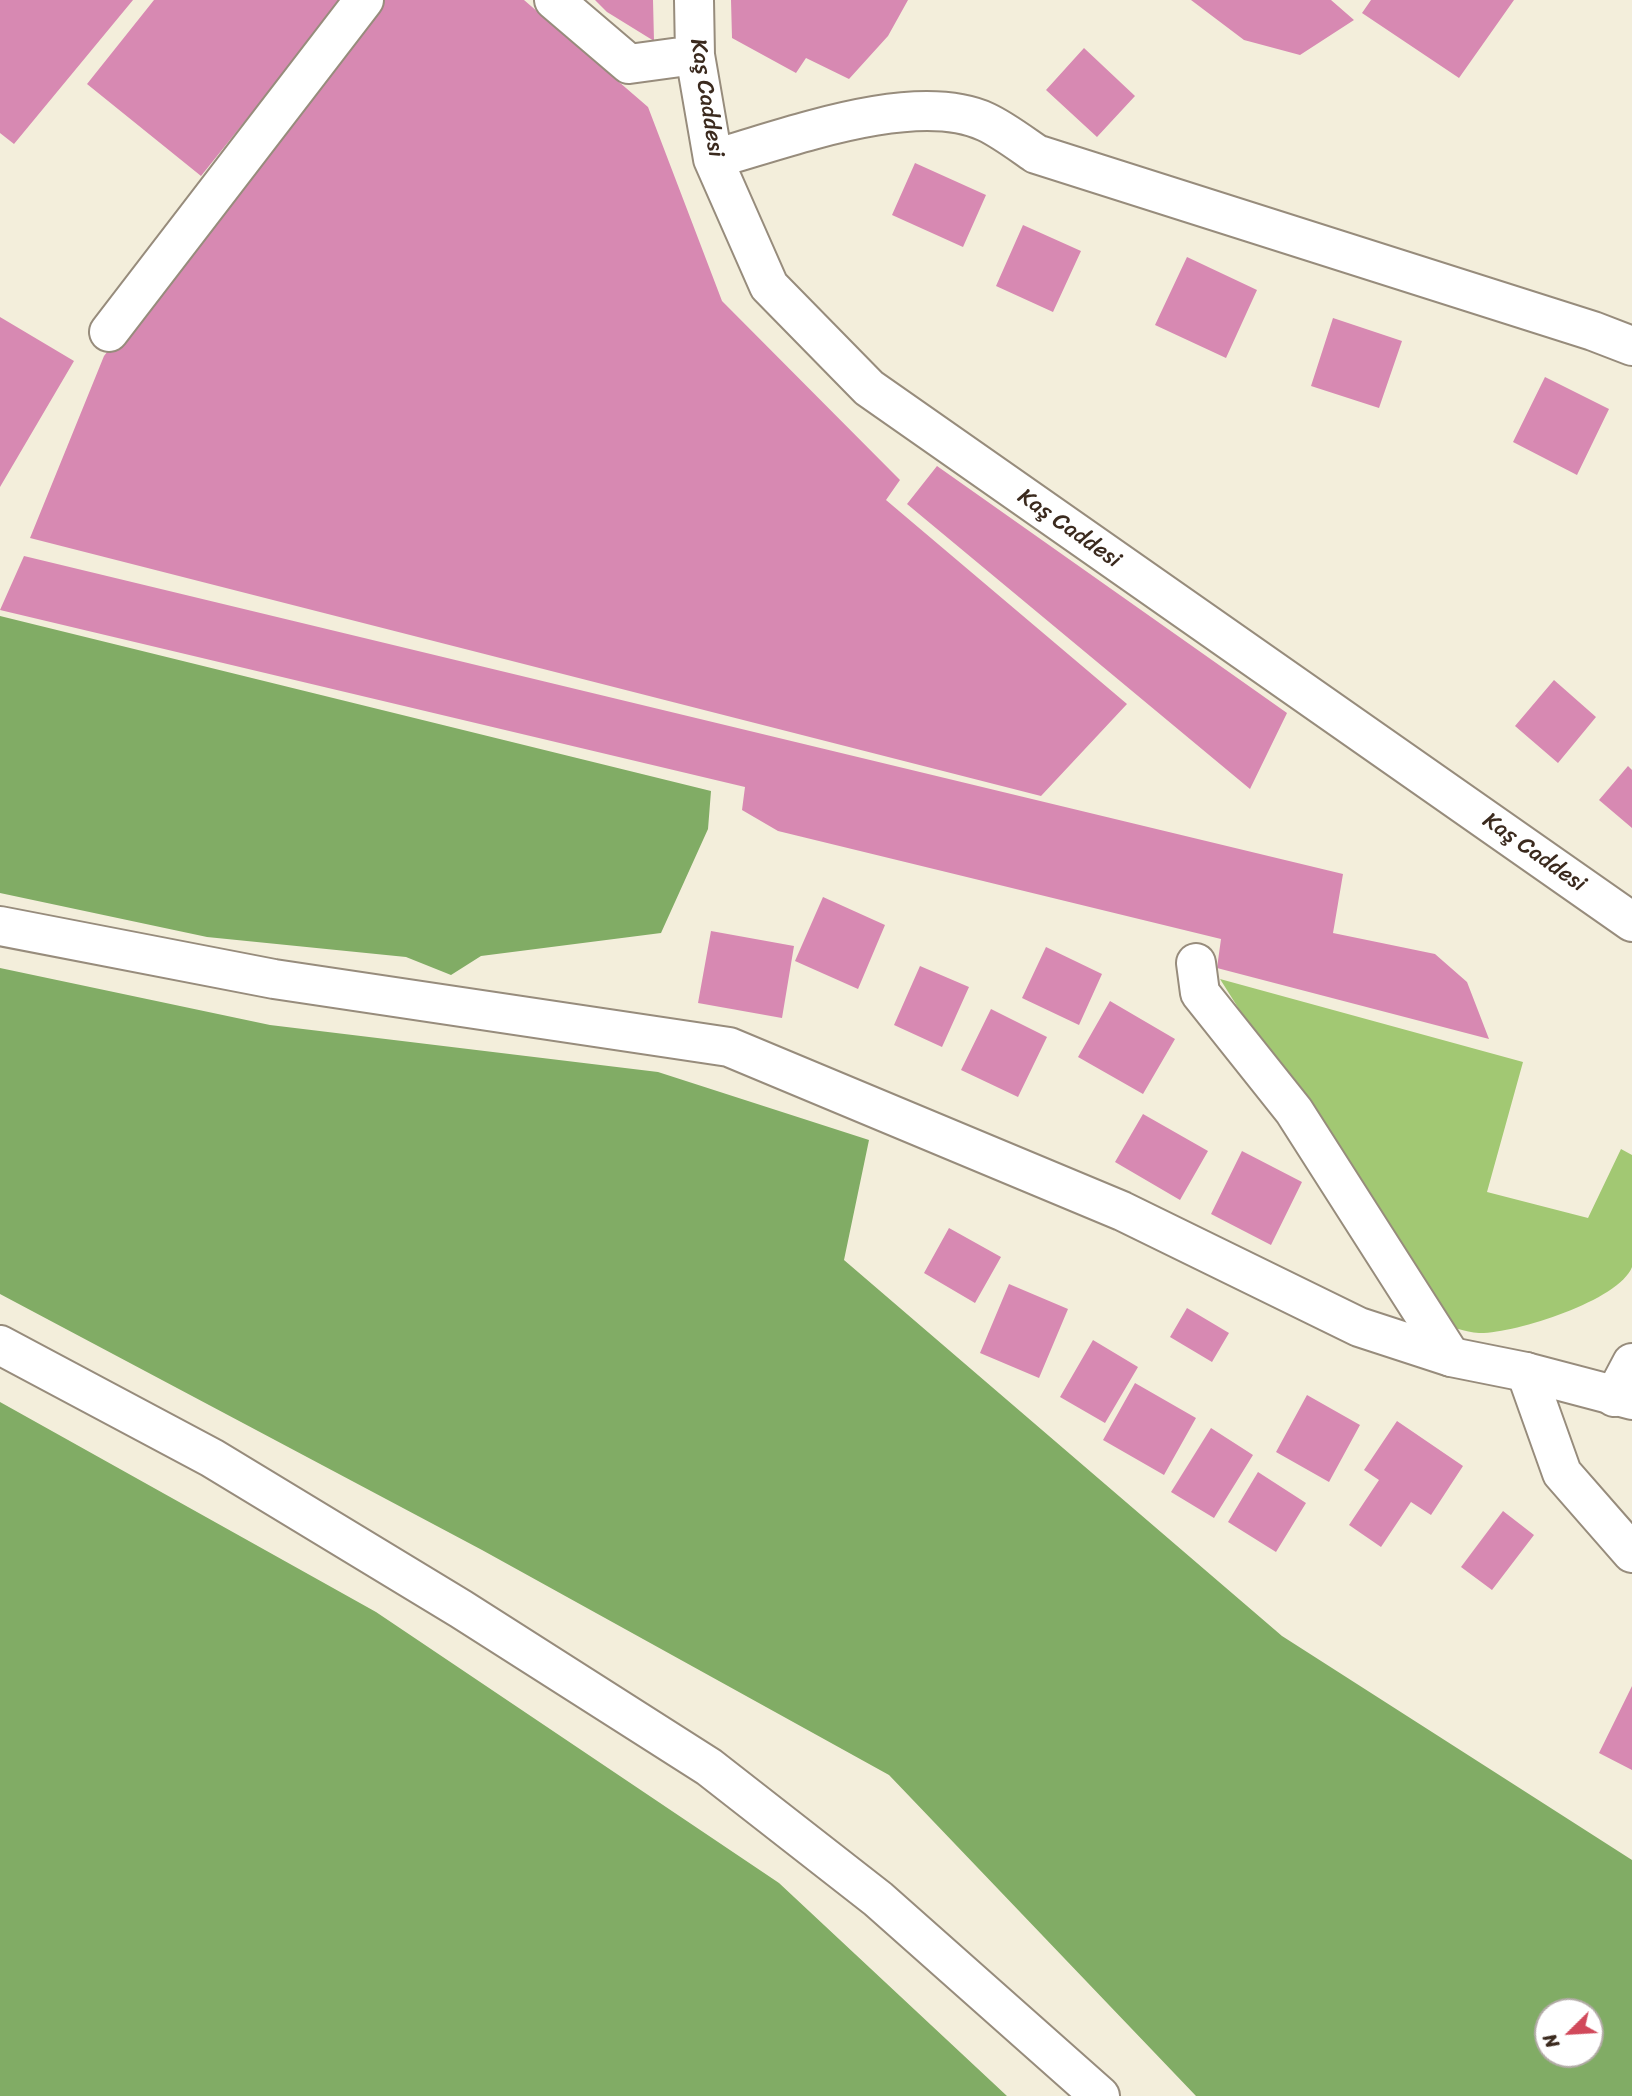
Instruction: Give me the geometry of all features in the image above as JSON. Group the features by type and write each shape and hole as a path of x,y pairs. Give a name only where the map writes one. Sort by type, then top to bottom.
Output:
{"street":[{"path":"108,332 363,0"},
{"path":"554,0 629,64 695,55"},
{"name":"Kaş Caddesi","path":"694,0 695,55 713,159 769,286 870,388 1632,922"},
{"path":"713,159 870,117 936,110 985,122 1036,154 1593,331 1632,346"},
{"path":"0,926 274,979 729,1047 1122,1211 1359,1327 1451,1357 1526,1372 1623,1399 1632,1363"},
{"path":"1196,963 1200,993 1294,1111 1451,1357"},
{"path":"0,1345 212,1458 461,1609 709,1767 878,1899 1100,2096"},
{"path":"1526,1372 1562,1473 1632,1553"}],"green space":[{"path":"0,616 711,791 708,829 661,933 481,956 451,975 406,957 207,937 0,893"},
{"path":"0,968 270,1025 658,1072 869,1140 844,1260 1282,1636 1632,1860 1632,2096 1196,2096 889,1775 482,1550 0,1294"},
{"path":"1220,979 1523,1062 1487,1192 1588,1218 1621,1149 1632,1155 1632,1267 1623,1280 1587,1303 1539,1322 1515,1328 1479,1333 1437,1323"},
{"path":"0,1402 376,1612 779,1883 1007,2096 0,2096"}],"building":[{"path":"0,0 133,0 14,144 0,133"},
{"path":"154,0 342,0 201,176 87,84"},
{"path":"380,0 524,0 648,107 722,301 900,480 886,500 1127,704 1041,796 30,538 104,356"},
{"path":"595,0 653,0 654,41 607,12"},
{"path":"731,0 908,0 888,36 849,79 806,58 796,73 732,38"},
{"path":"1191,0 1331,0 1354,20 1300,55 1244,40"},
{"path":"1371,0 1514,0 1459,78 1362,13"},
{"path":"1084,48 1135,96 1097,137 1046,90"},
{"path":"915,163 986,195 963,247 892,215"},
{"path":"1023,225 1081,251 1053,312 996,286"},
{"path":"1187,257 1257,290 1226,358 1155,325"},
{"path":"0,317 74,361 0,487"},
{"path":"1333,318 1402,341 1379,408 1311,386"},
{"path":"1545,377 1609,409 1577,475 1513,442"},
{"path":"937,466 1287,713 1250,789 907,504"},
{"path":"24,556 1343,874 1333,933 1435,954 1467,982 1489,1039 1217,968 1221,939 778,831 742,810 745,787 0,610"},
{"path":"1554,680 1596,717 1558,763 1515,726"},
{"path":"1628,766 1632,770 1632,828 1599,800"},
{"path":"823,897 885,925 858,989 795,961"},
{"path":"711,931 794,946 782,1018 698,1003"},
{"path":"1046,947 1102,974 1079,1025 1022,998"},
{"path":"920,966 969,987 942,1047 894,1025"},
{"path":"1110,1001 1175,1039 1143,1094 1078,1057"},
{"path":"991,1009 1047,1037 1018,1097 961,1070"},
{"path":"1143,1114 1208,1151 1180,1200 1115,1162"},
{"path":"1242,1151 1302,1182 1271,1245 1211,1214"},
{"path":"949,1228 1001,1257 975,1303 924,1273"},
{"path":"1009,1284 1068,1309 1039,1378 980,1353"},
{"path":"1187,1308 1229,1333 1212,1362 1170,1337"},
{"path":"1093,1340 1138,1367 1105,1423 1060,1397"},
{"path":"1135,1383 1196,1418 1164,1475 1103,1440"},
{"path":"1307,1395 1360,1425 1329,1482 1276,1452"},
{"path":"1397,1421 1463,1466 1431,1515 1411,1502 1381,1547 1349,1525 1379,1480 1364,1470"},
{"path":"1211,1428 1253,1455 1214,1518 1171,1492"},
{"path":"1258,1472 1306,1503 1276,1552 1228,1522"},
{"path":"1503,1511 1534,1535 1492,1590 1461,1567"},
{"path":"1632,1686 1632,1770 1599,1753"}]}
